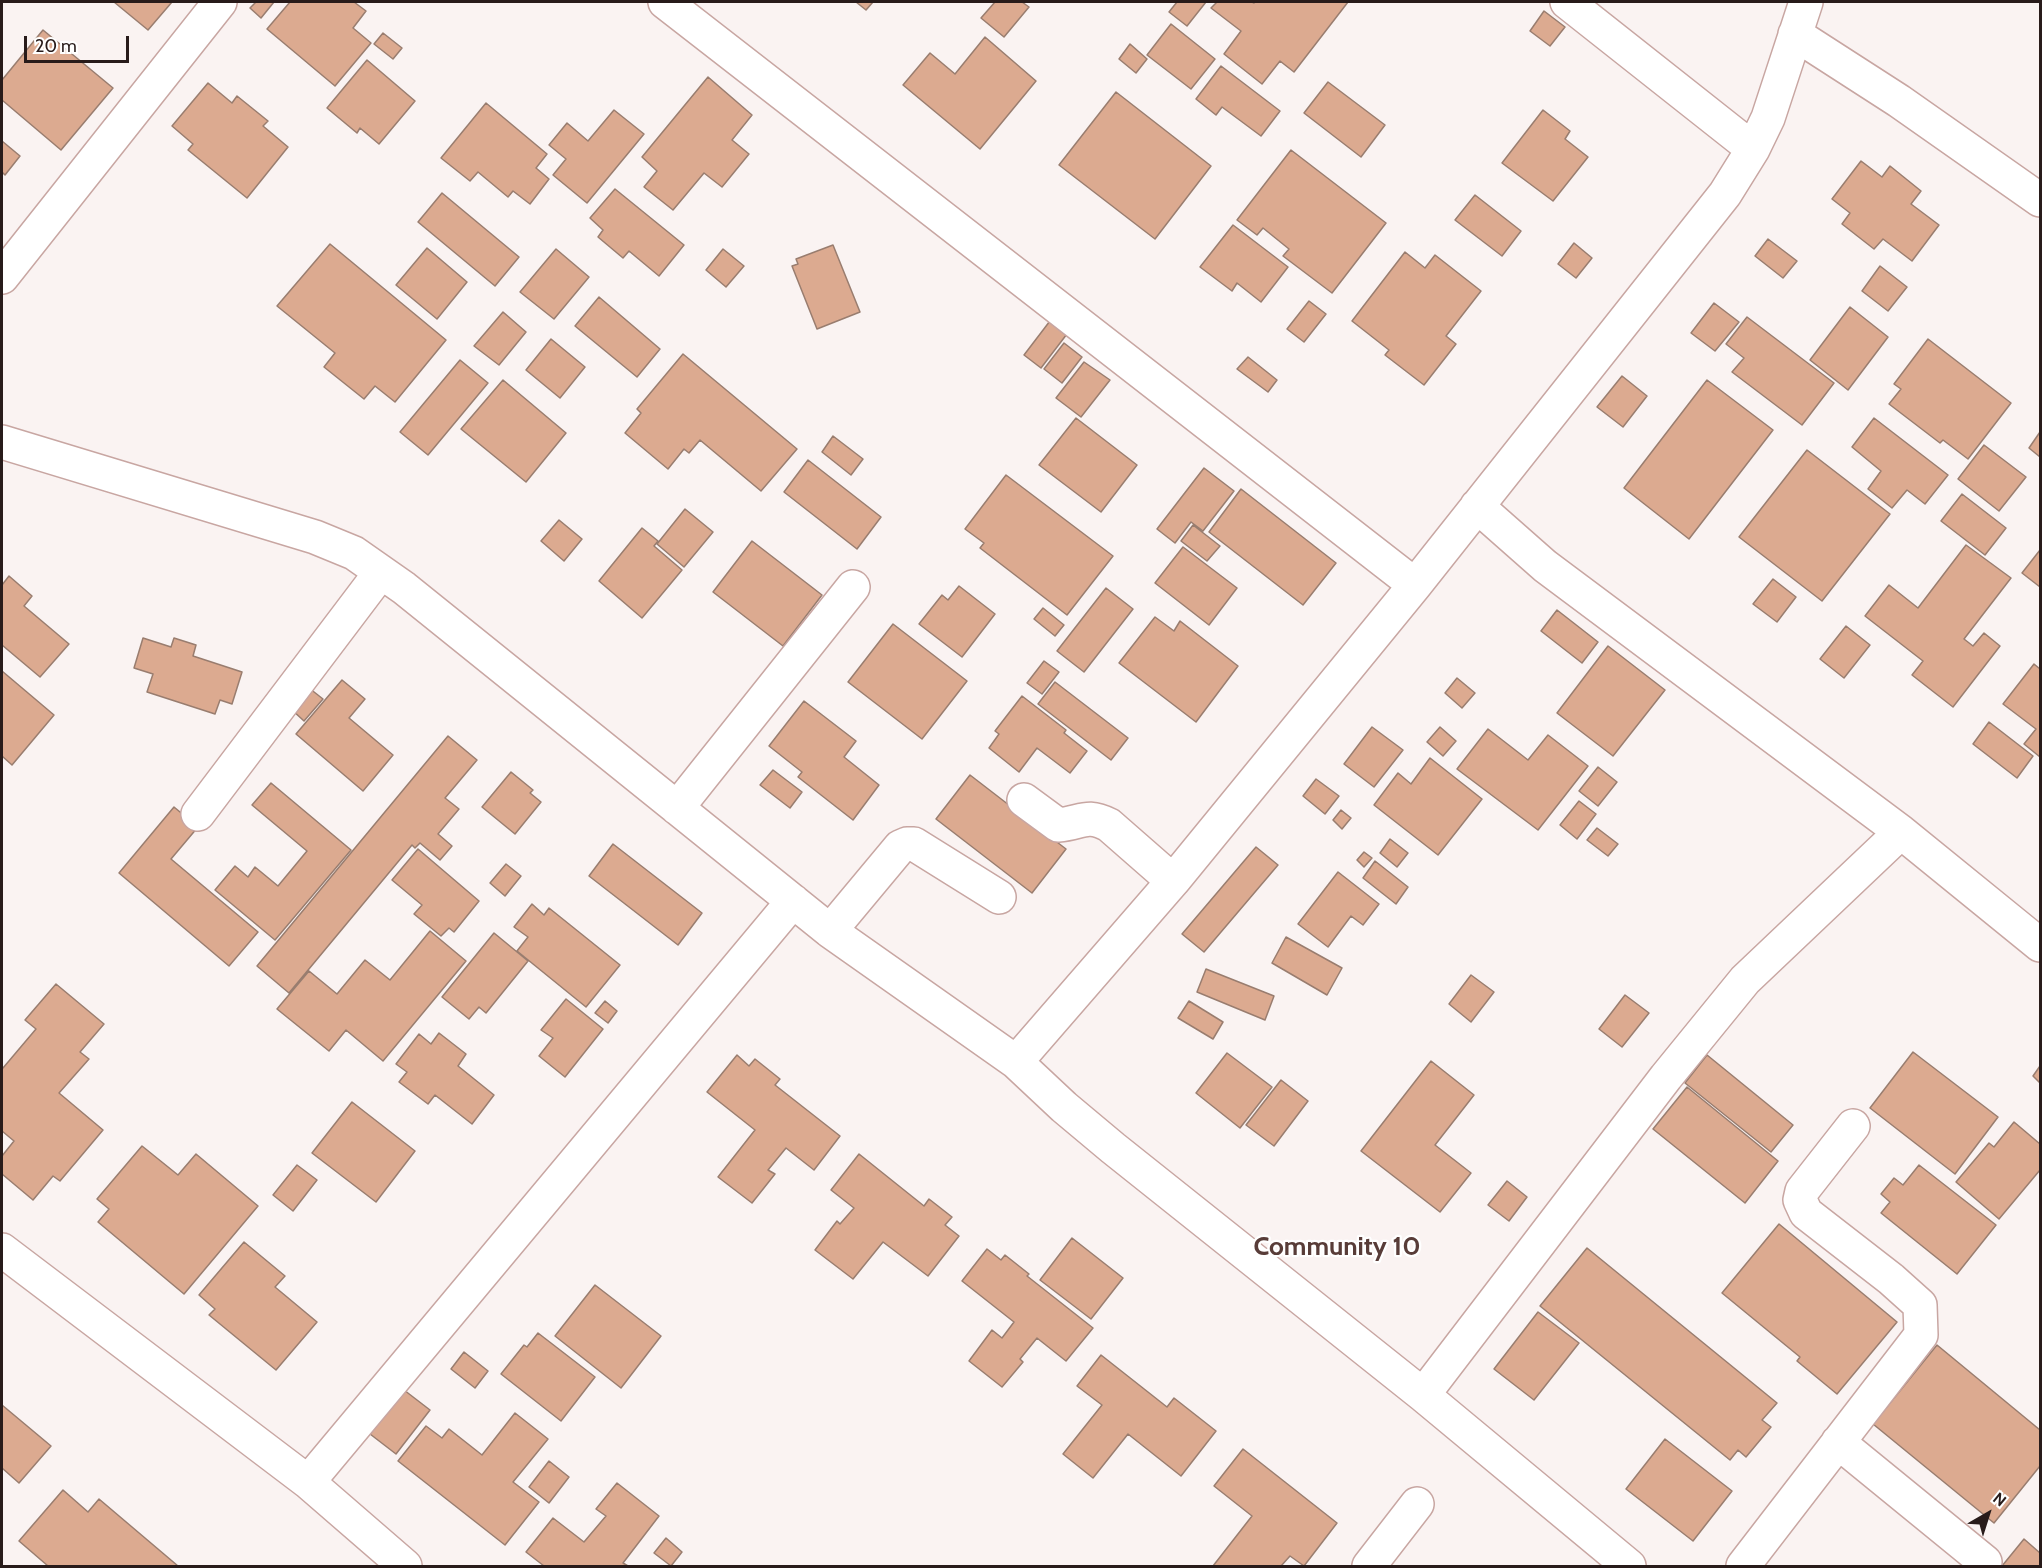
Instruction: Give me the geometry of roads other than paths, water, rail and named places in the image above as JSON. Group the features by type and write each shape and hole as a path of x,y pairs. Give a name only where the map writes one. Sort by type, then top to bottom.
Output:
{"street":[{"path":"2,277 220,2"},
{"path":"665,2 1414,585"},
{"path":"1567,2 1753,149"},
{"path":"1016,1062 1173,881 1478,506 1725,194 1753,149 1768,118 1806,2"},
{"path":"1795,34 1899,100 2040,200"},
{"path":"2,442 315,537 354,553 404,588 830,931 1016,1062 1064,1107 1113,1148 1423,1395 1629,1566"},
{"path":"1478,506 1545,566 1901,832 2040,945"},
{"path":"198,814 381,573"},
{"path":"677,808 853,587"},
{"path":"1024,800 1058,825 1073,824 1086,818 1098,819 1109,825 1173,881"},
{"path":"1423,1395 1666,1077 1745,981 1901,832"},
{"path":"830,931 900,847 907,844 914,844 999,897"},
{"path":"308,1482 793,901"},
{"path":"1743,1566 1921,1335 1920,1305 1891,1279 1806,1213 1800,1200 1802,1191 1853,1126"},
{"path":"2,1250 308,1482 405,1566"},
{"path":"1838,1442 1985,1562"},
{"path":"1369,1566 1417,1504"}],"district":[{"name":"Community 10","path":"1337,1247"}]}
